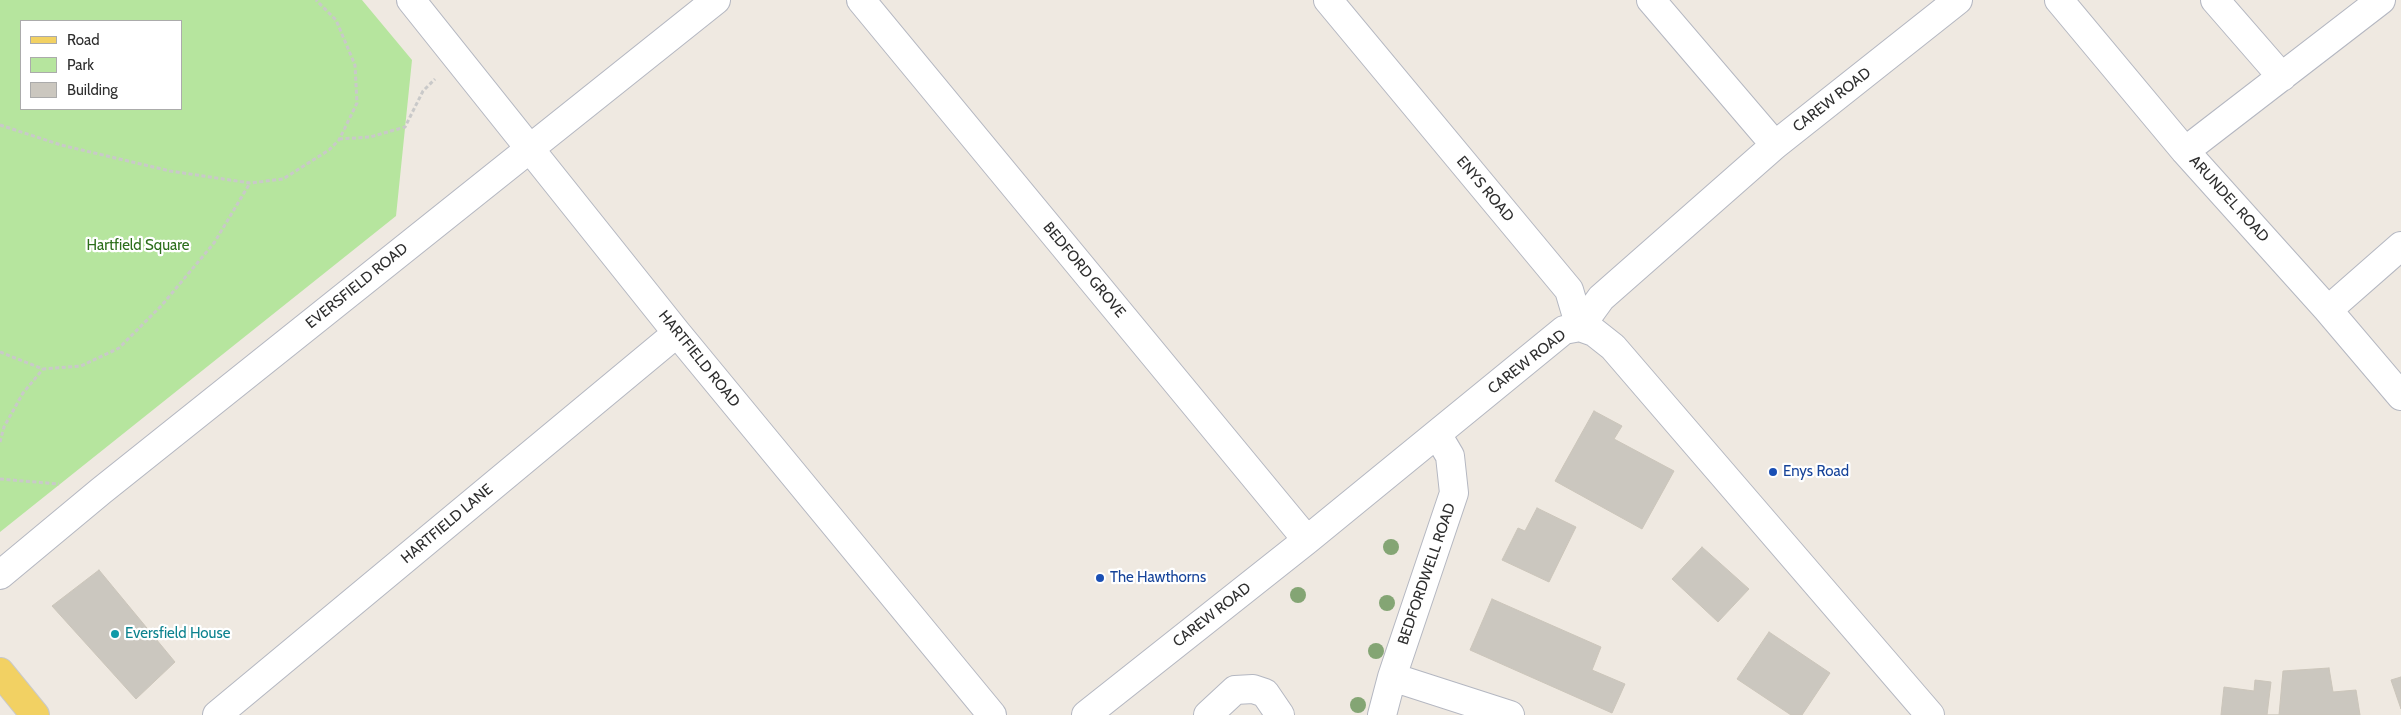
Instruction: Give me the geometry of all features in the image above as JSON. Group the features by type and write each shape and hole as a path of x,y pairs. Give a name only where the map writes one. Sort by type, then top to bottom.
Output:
{"main road":[{"path":"0,672 35,715"}],"street":[{"name":"HARTFIELD ROAD","path":"412,0 677,333 992,715"},
{"name":"EVERSFIELD ROAD","path":"0,575 101,491 716,0"},
{"name":"BEDFORD GROVE","path":"861,0 1307,540"},
{"name":"ENYS ROAD","path":"1328,0 1569,290 1580,328"},
{"path":"1651,0 1775,145"},
{"name":"CAREW ROAD","path":"1086,715 1307,540 1564,330 1580,328 1600,298 1775,145 1958,0"},
{"name":"ARUNDEL ROAD","path":"2059,0 2185,151 2328,310 2401,396"},
{"path":"2215,0 2282,77"},
{"path":"2185,151 2381,0"},
{"path":"2328,310 2401,246"},
{"path":"1580,328 1594,332 1613,347 1930,715"},
{"name":"HARTFIELD LANE","path":"217,715 677,333"},
{"name":"BEDFORDWELL ROAD","path":"1382,715 1392,677 1454,493 1450,456 1438,434"},
{"path":"1392,677 1510,715"},
{"path":"1208,715 1235,690 1253,689 1265,693 1280,715"}],"path":[{"path":"0,125 61,145 170,171 250,183 283,179 329,150 339,140 357,103 355,65 336,20 316,0"},
{"path":"339,140 370,137 405,127 423,91 458,56"},
{"path":"0,352 43,369 81,366 119,348 162,305 214,243 250,183"},
{"path":"0,442 4,427 24,393 43,369"},
{"path":"0,480 64,484 101,491"}],"green space":[{"name":"Hartfield Square","path":"0,0 362,0 412,60 396,216 0,532"}],"building":[{"path":"1594,411 1622,426 1614,439 1674,471 1642,529 1555,481"},
{"path":"1537,508 1576,527 1549,582 1502,560 1518,528 1525,531"},
{"path":"1702,547 1749,589 1718,622 1672,579"},
{"name":"Eversfield House","path":"99,570 175,662 136,699 52,606"},
{"path":"1492,599 1601,647 1592,670 1625,684 1612,713 1470,650"},
{"path":"1769,632 1830,673 1802,715 1791,715 1737,679"},
{"path":"2329,668 2333,692 2356,690 2360,715 2279,715 2283,671"},
{"path":"2401,677 2401,709 2391,680"},
{"path":"2255,680 2271,682 2267,715 2221,715 2224,687 2254,691"}],"place":[{"name":"Enys Road","path":"1773,472"},
{"name":"The Hawthorns","path":"1100,578"},
{"name":"Eversfield House","path":"115,634"}]}
